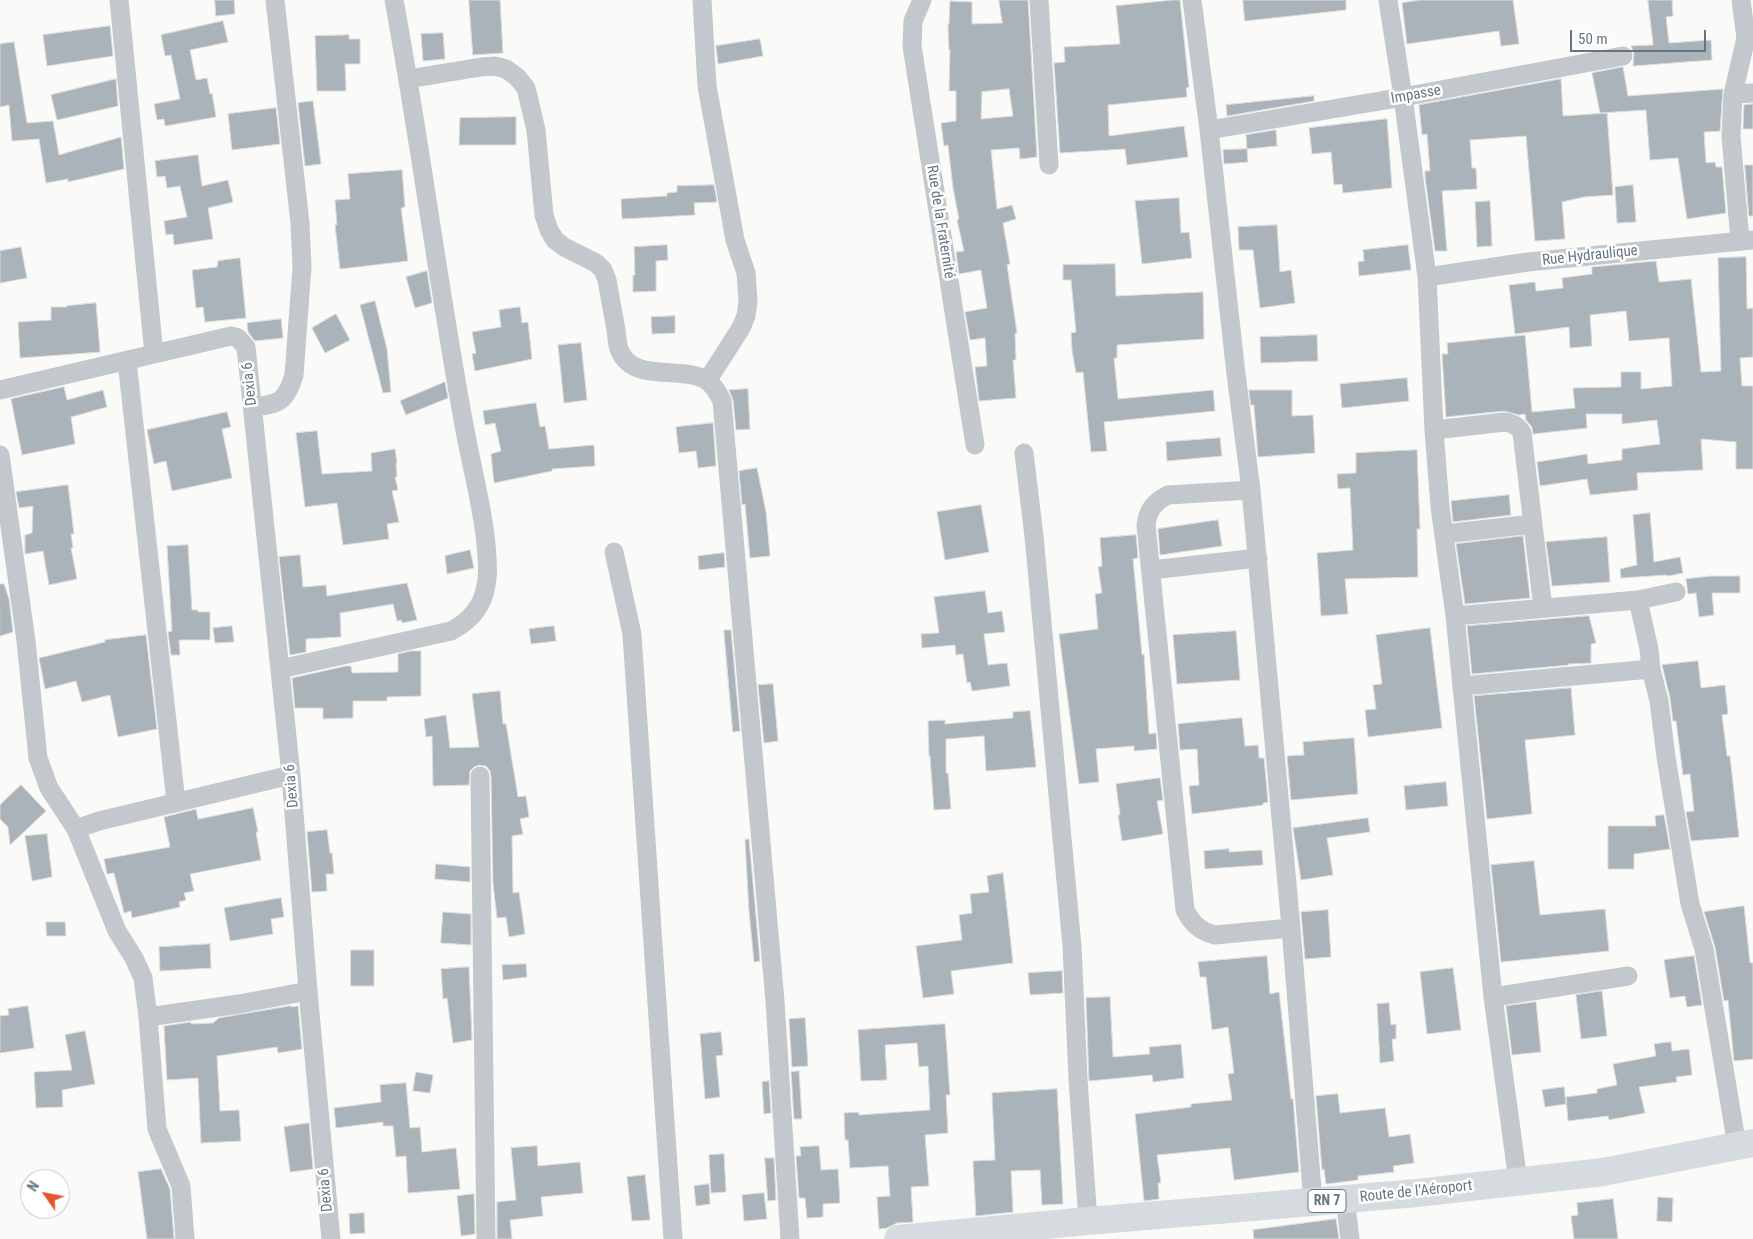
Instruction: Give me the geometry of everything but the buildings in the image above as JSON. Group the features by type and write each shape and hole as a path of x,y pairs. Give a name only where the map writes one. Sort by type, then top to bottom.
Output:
{"main road":[{"name":"Route de l’Aéroport","path":"898,1239 1313,1202 1603,1172 1745,1145"}],"street":[{"path":"0,390 154,354 119,0"},
{"path":"253,407 273,404 282,400 290,390 294,375 302,267 300,223 275,0"},
{"path":"280,669 451,631 466,622 473,615 482,601 486,585 487,558 484,525 464,426 394,0"},
{"path":"702,0 707,86 735,240 746,272 748,301 746,316 741,328 707,381"},
{"name":"Rue de la Fraternité","path":"922,0 913,21 912,46 975,445"},
{"path":"1040,0 1049,165"},
{"path":"1192,0 1209,130 1236,374 1252,490 1313,1202"},
{"path":"1388,0 1427,277 1434,430 1444,534 1455,616 1493,996 1518,1181"},
{"path":"1741,0 1749,37 1733,94 1731,136 1746,240"},
{"name":"Impasse","path":"1209,130 1403,97 1623,56"},
{"path":"408,80 481,66 495,66 506,69 518,77 526,88 536,130 544,214 549,230 555,240 596,262 603,270 607,280 619,349 626,360 636,368 646,371 696,376 707,381 716,390 722,401 775,1001 790,1239"},
{"path":"1733,94 1753,93"},
{"name":"Rue Hydraulique","path":"1427,277 1528,262 1746,240"},
{"name":"Dexia 6","path":"154,354 231,336 238,338 246,347 291,775 308,991 331,1239"},
{"path":"127,360 176,802"},
{"path":"1434,430 1505,422 1518,427 1522,433 1543,608"},
{"path":"1024,453 1034,536 1072,946 1078,1079 1088,1221"},
{"path":"0,456 26,641 38,758 50,788 76,829 117,931 134,958 142,978 148,1017 157,1129 181,1186 185,1239"},
{"path":"1252,490 1168,495 1159,500 1152,506 1147,516 1150,570 1185,910 1189,919 1196,927 1204,932 1215,935 1291,928"},
{"path":"1444,534 1533,524"},
{"path":"614,552 632,634 673,1239"},
{"path":"1150,570 1258,558"},
{"path":"1455,616 1638,600 1676,592"},
{"path":"1638,600 1659,701 1666,758 1690,904 1704,949 1745,1145"},
{"path":"1462,686 1651,669"},
{"path":"76,829 99,821 291,775"},
{"path":"480,776 486,1239"},
{"path":"1493,996 1628,976"},
{"path":"148,1017 239,1004 308,991"},
{"path":"1345,1198 1350,1239"}]}
